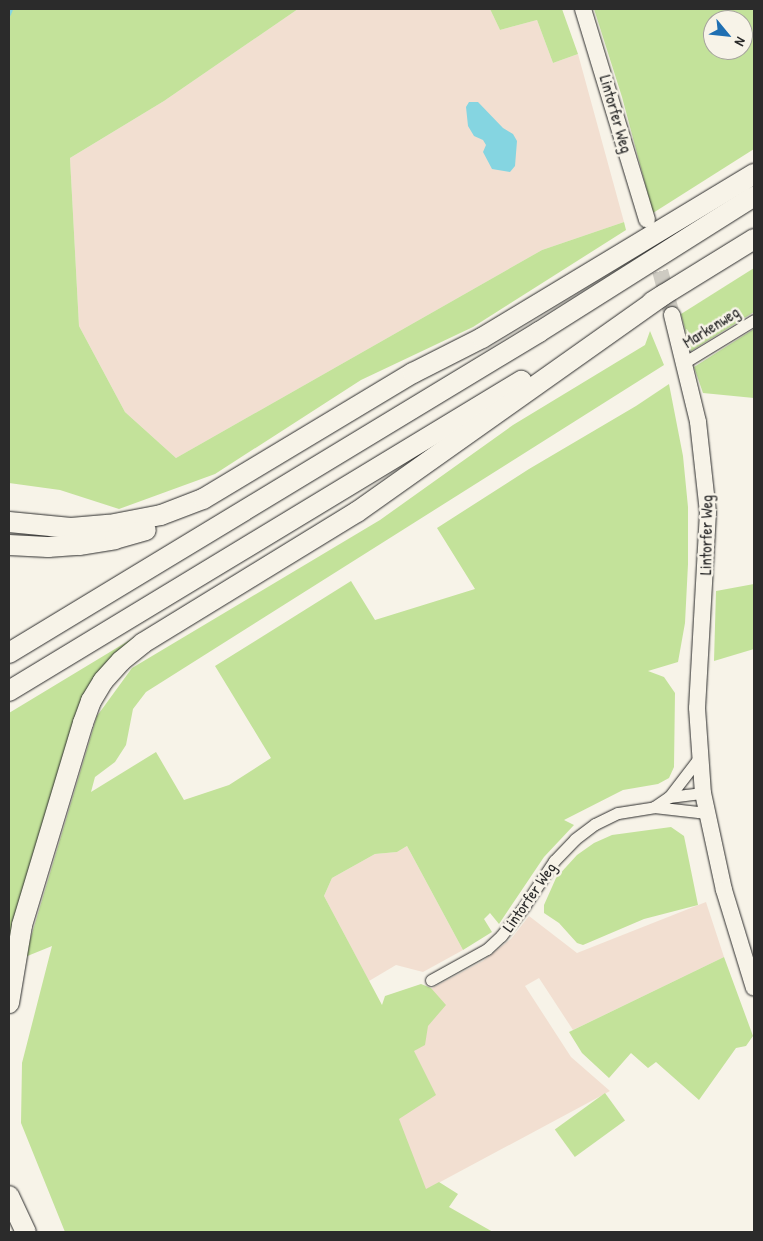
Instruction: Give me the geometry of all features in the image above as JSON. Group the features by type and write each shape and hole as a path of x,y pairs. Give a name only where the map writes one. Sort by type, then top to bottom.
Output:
{"highway":[{"path":"9,545 56,546 115,539 156,527 188,514 219,490 414,373 482,338 754,174"},
{"path":"9,653 530,337 754,196"},
{"path":"9,690 754,239"},
{"path":"9,1003 22,925 82,723 91,701 103,681 121,661 143,643 357,512 664,295"},
{"path":"9,522 70,528 126,523 169,512 219,490"},
{"path":"9,1196 26,1232"},
{"path":"9,1227 12,1232"}],"main road":[{"name":"Lintorfer Weg","path":"583,9 646,219"},
{"name":"Lintorfer Weg","path":"672,315 685,362 698,422 708,512 707,559 698,674 699,758 707,813 724,890 754,988"}],"street":[{"name":"Markenweg","path":"685,362 754,320"},
{"name":"Lintorfer Weg","path":"654,807 669,797 699,758"},
{"name":"Lintorfer Weg","path":"669,797 704,793"},
{"name":"Lintorfer Weg","path":"431,980 487,949 501,936 526,905 554,861 575,839 595,824 618,813 654,807 707,813"}],"shaded area":[{"path":"298,9 490,9 500,30 537,20 553,63 578,54 624,222 542,250 176,458 125,412 79,326 70,158 164,101"},
{"path":"407,846 463,950 423,972 396,965 369,981 324,896 332,878 375,854 397,852"},
{"path":"706,902 724,957 573,1030 539,978 525,986 571,1057 610,1091 416,1195 335,1040 483,961 511,939 529,916 577,953"}],"green space":[{"path":"9,9 298,9 164,101 70,158 79,326 125,412 176,458 542,250 624,222 626,230 473,327 361,380 215,474 119,509 60,490 9,483"},
{"path":"490,9 562,9 578,54 553,63 537,20 500,30"},
{"path":"594,9 754,9 754,149 653,213 622,97"},
{"path":"754,268 754,312 691,351 681,314"},
{"path":"754,329 754,398 703,393 694,367"},
{"path":"650,331 664,365 146,692 133,709 126,745 115,762 95,777 91,792 156,752 184,800 229,785 271,758 215,666 351,581 375,620 475,589 437,528 529,469 636,406 669,384 683,456 688,507 685,623 678,662 648,671 664,677 675,693 674,767 669,778 658,784 623,790 564,820 574,825 544,857 499,924 490,913 484,919 492,932 463,950 407,846 397,852 375,854 332,878 324,896 382,1005 385,996 421,984 431,988 446,1005 428,1026 425,1045 414,1051 436,1095 399,1119 426,1189 439,1182 458,1194 449,1207 493,1232 65,1232 21,1123 22,1063 52,946 25,957 97,716 132,668 380,520 513,425 645,345"},
{"path":"310,531 106,670 9,958 9,713"},
{"path":"754,584 754,649 714,661 716,591"},
{"path":"671,827 684,836 698,905 644,919 583,945 577,943 559,923 544,913 544,905 556,878 577,855 594,843 612,835"},
{"path":"724,957 753,1036 746,1046 736,1048 699,1100 656,1062 648,1068 631,1053 609,1078 582,1053 569,1032"},
{"path":"605,1093 625,1121 575,1157 555,1129"}],"water":[{"path":"469,102 478,102 503,128 513,134 517,141 515,166 510,172 492,169 483,152 486,145 483,140 474,136 468,126 466,107"}],"waterway":[{"path":"9,14 11,9"}],"tunnel":[{"path":"654,248 672,315"}]}
